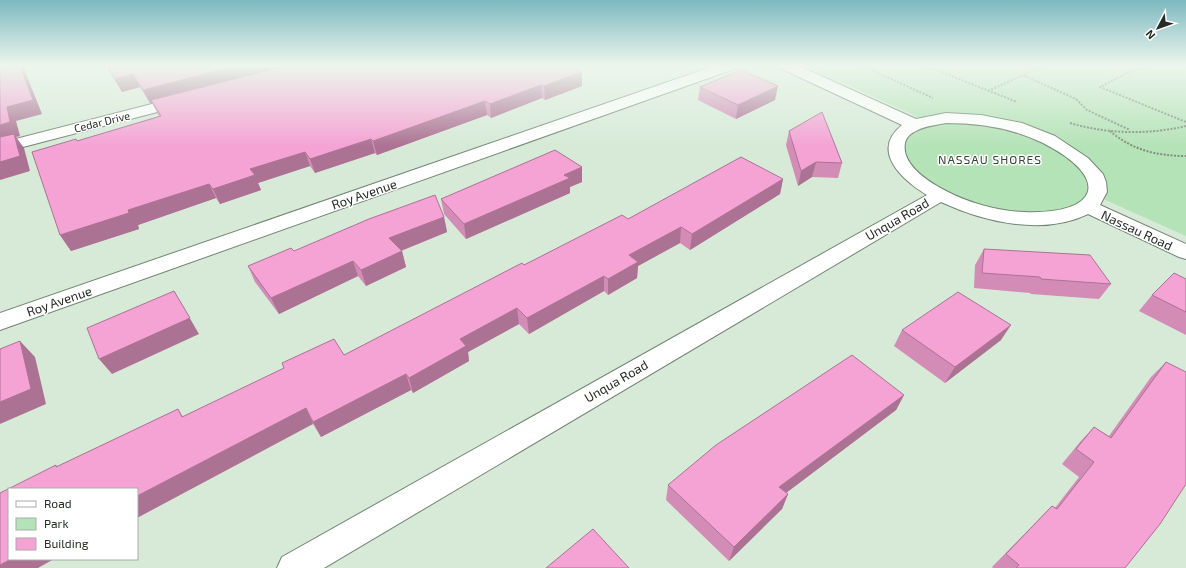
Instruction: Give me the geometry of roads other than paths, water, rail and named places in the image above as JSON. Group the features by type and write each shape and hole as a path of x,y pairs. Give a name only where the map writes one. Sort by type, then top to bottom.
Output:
{"street":[{"name":"Roy Avenue","path":"0,322 654,93"},
{"path":"845,93 913,124"},
{"name":"Cedar Drive","path":"0,148 199,98"},
{"path":"946,118 979,119 1013,126 1046,138 1074,154 1085,164 1097,183 1098,192 1095,200 1088,207 1076,213 1061,217 1043,219 1022,218 979,210 940,194 913,177 903,168 897,158 895,142 898,135 913,124 946,118"},
{"name":"Unqua Road","path":"293,568 940,194"},
{"name":"Nassau Road","path":"1088,207 1186,252"}],"district":[{"name":"NASSAU SHORES","path":"990,160"}]}
